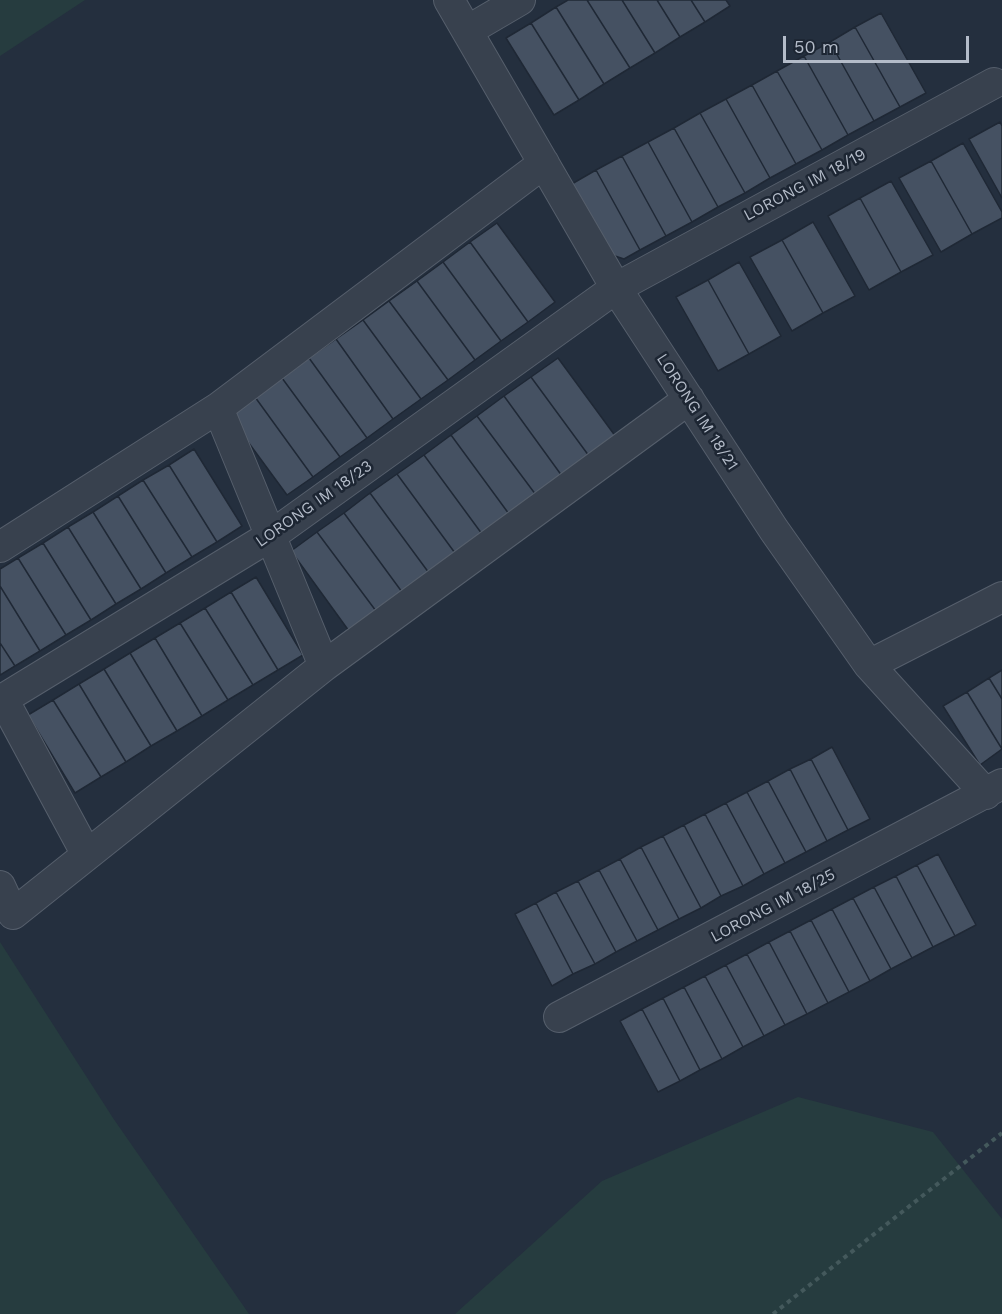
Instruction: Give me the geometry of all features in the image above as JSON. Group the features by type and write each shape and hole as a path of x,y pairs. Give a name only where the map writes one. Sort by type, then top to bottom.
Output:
{"street":[{"name":"LORONG IM 18/21","path":"449,0 616,288 774,530 869,665 994,789"},
{"path":"468,31 520,0"},
{"name":"LORONG IM 18/19","path":"616,288 994,83"},
{"path":"0,547 218,408 544,164"},
{"name":"LORONG IM 18/23","path":"2,700 272,536 616,288"},
{"path":"0,886 13,914 324,666 689,399"},
{"path":"218,408 324,666"},
{"path":"869,665 1002,597"},
{"path":"2,700 87,855"},
{"name":"LORONG IM 18/25","path":"559,1017 994,789"}],"path":[{"path":"773,1314 1002,1133"}],"green space":[{"path":"0,0 85,0 0,56"},
{"path":"0,942 113,1118 249,1314 0,1314"},
{"path":"798,1097 933,1132 1002,1219 1002,1314 455,1314 602,1181"}],"building":[{"path":"568,0 587,0 630,68 604,84 556,7"},
{"path":"587,0 622,0 655,53 630,68"},
{"path":"622,0 657,0 680,37 655,53"},
{"path":"657,0 691,0 705,22 680,37"},
{"path":"691,0 726,0 730,6 705,22"},
{"path":"556,7 604,84 579,100 531,23"},
{"path":"881,13 926,93 900,107 855,27"},
{"path":"531,23 579,100 554,115 506,38"},
{"path":"855,27 900,107 874,121 830,42"},
{"path":"830,42 874,121 848,135 804,56"},
{"path":"804,56 848,135 822,150 777,71"},
{"path":"777,71 822,150 796,164 752,85"},
{"path":"752,85 796,164 770,178 726,99"},
{"path":"726,99 770,178 745,193 700,113"},
{"path":"700,113 745,193 718,207 674,128"},
{"path":"1000,122 1002,126 1002,198 969,139"},
{"path":"674,128 718,207 692,222 648,142"},
{"path":"648,142 692,222 666,236 622,156"},
{"path":"963,143 1002,212 1002,218 972,234 931,161"},
{"path":"622,156 666,236 640,250 596,170"},
{"path":"931,161 972,234 941,252 899,178"},
{"path":"596,170 640,250 624,259 609,254 570,185"},
{"path":"891,181 933,255 901,272 860,198"},
{"path":"860,198 901,272 869,290 828,216"},
{"path":"813,222 855,296 823,313 782,240"},
{"path":"497,223 555,302 528,322 470,242"},
{"path":"782,240 823,313 792,331 750,257"},
{"path":"470,242 528,322 501,341 443,262"},
{"path":"443,262 501,341 475,360 417,281"},
{"path":"739,262 781,336 749,354 708,280"},
{"path":"708,280 749,354 718,371 676,297"},
{"path":"417,281 475,360 448,380 389,301"},
{"path":"389,301 448,380 421,399 363,320"},
{"path":"363,320 421,399 393,419 336,339"},
{"path":"336,339 393,419 367,438 309,358"},
{"path":"309,358 367,438 340,457 282,378"},
{"path":"558,358 616,437 589,456 531,377"},
{"path":"531,377 589,456 562,476 504,396"},
{"path":"282,378 340,457 313,477 255,397"},
{"path":"504,396 562,476 536,495 477,416"},
{"path":"255,397 313,477 287,495 229,416"},
{"path":"477,416 536,495 509,514 451,435"},
{"path":"451,435 509,514 482,534 424,455"},
{"path":"194,449 242,526 217,542 169,465"},
{"path":"424,455 482,534 455,553 397,474"},
{"path":"169,465 217,542 192,557 143,480"},
{"path":"397,474 455,553 429,573 370,493"},
{"path":"143,480 192,557 166,573 118,496"},
{"path":"370,493 429,573 402,592 344,513"},
{"path":"118,496 166,573 141,589 93,512"},
{"path":"93,512 141,589 116,604 68,527"},
{"path":"344,513 402,592 376,611 317,532"},
{"path":"68,527 116,604 91,620 43,543"},
{"path":"317,532 376,611 349,631 291,551"},
{"path":"43,543 91,620 66,635 18,558"},
{"path":"18,558 66,635 40,651 0,586 0,569"},
{"path":"256,577 303,655 278,670 231,592"},
{"path":"0,586 40,651 15,666 0,643"},
{"path":"231,592 278,670 253,685 205,608"},
{"path":"205,608 253,685 228,700 180,623"},
{"path":"180,623 228,700 202,716 155,638"},
{"path":"155,638 202,716 177,731 130,653"},
{"path":"0,643 15,666 0,675"},
{"path":"130,653 177,731 151,746 104,669"},
{"path":"104,669 151,746 126,762 79,684"},
{"path":"1002,670 1002,699 989,678"},
{"path":"989,678 1002,699 1002,749 967,692"},
{"path":"79,684 126,762 101,777 53,700"},
{"path":"967,692 1002,749 980,765 943,706"},
{"path":"53,700 101,777 75,793 28,715"},
{"path":"832,747 870,819 848,830 811,759"},
{"path":"811,759 848,830 827,841 790,769"},
{"path":"790,769 827,841 806,852 768,781"},
{"path":"768,781 806,852 785,863 747,792"},
{"path":"747,792 785,863 764,874 726,803"},
{"path":"726,803 764,874 743,886 705,814"},
{"path":"705,814 743,886 721,896 684,825"},
{"path":"684,825 721,896 701,908 663,836"},
{"path":"663,836 701,908 679,919 641,847"},
{"path":"641,847 679,919 658,930 620,859"},
{"path":"938,854 976,925 955,936 917,865"},
{"path":"620,859 658,930 637,941 599,870"},
{"path":"917,865 955,936 933,947 896,876"},
{"path":"599,870 637,941 616,952 578,881"},
{"path":"896,876 933,947 912,958 874,887"},
{"path":"578,881 616,952 595,964 556,892"},
{"path":"874,887 912,958 891,969 853,898"},
{"path":"556,892 595,964 573,974 536,903"},
{"path":"853,898 891,969 870,981 832,909"},
{"path":"536,903 573,974 552,986 515,914"},
{"path":"832,909 870,981 849,992 811,920"},
{"path":"811,920 849,992 828,1003 790,931"},
{"path":"790,931 828,1003 807,1014 769,942"},
{"path":"769,942 807,1014 785,1025 747,954"},
{"path":"747,954 785,1025 764,1036 726,965"},
{"path":"726,965 764,1036 743,1047 705,976"},
{"path":"705,976 743,1047 722,1059 684,987"},
{"path":"684,987 722,1059 700,1070 663,998"},
{"path":"663,998 700,1070 680,1081 642,1009"},
{"path":"642,1009 680,1081 658,1092 620,1021"}]}
